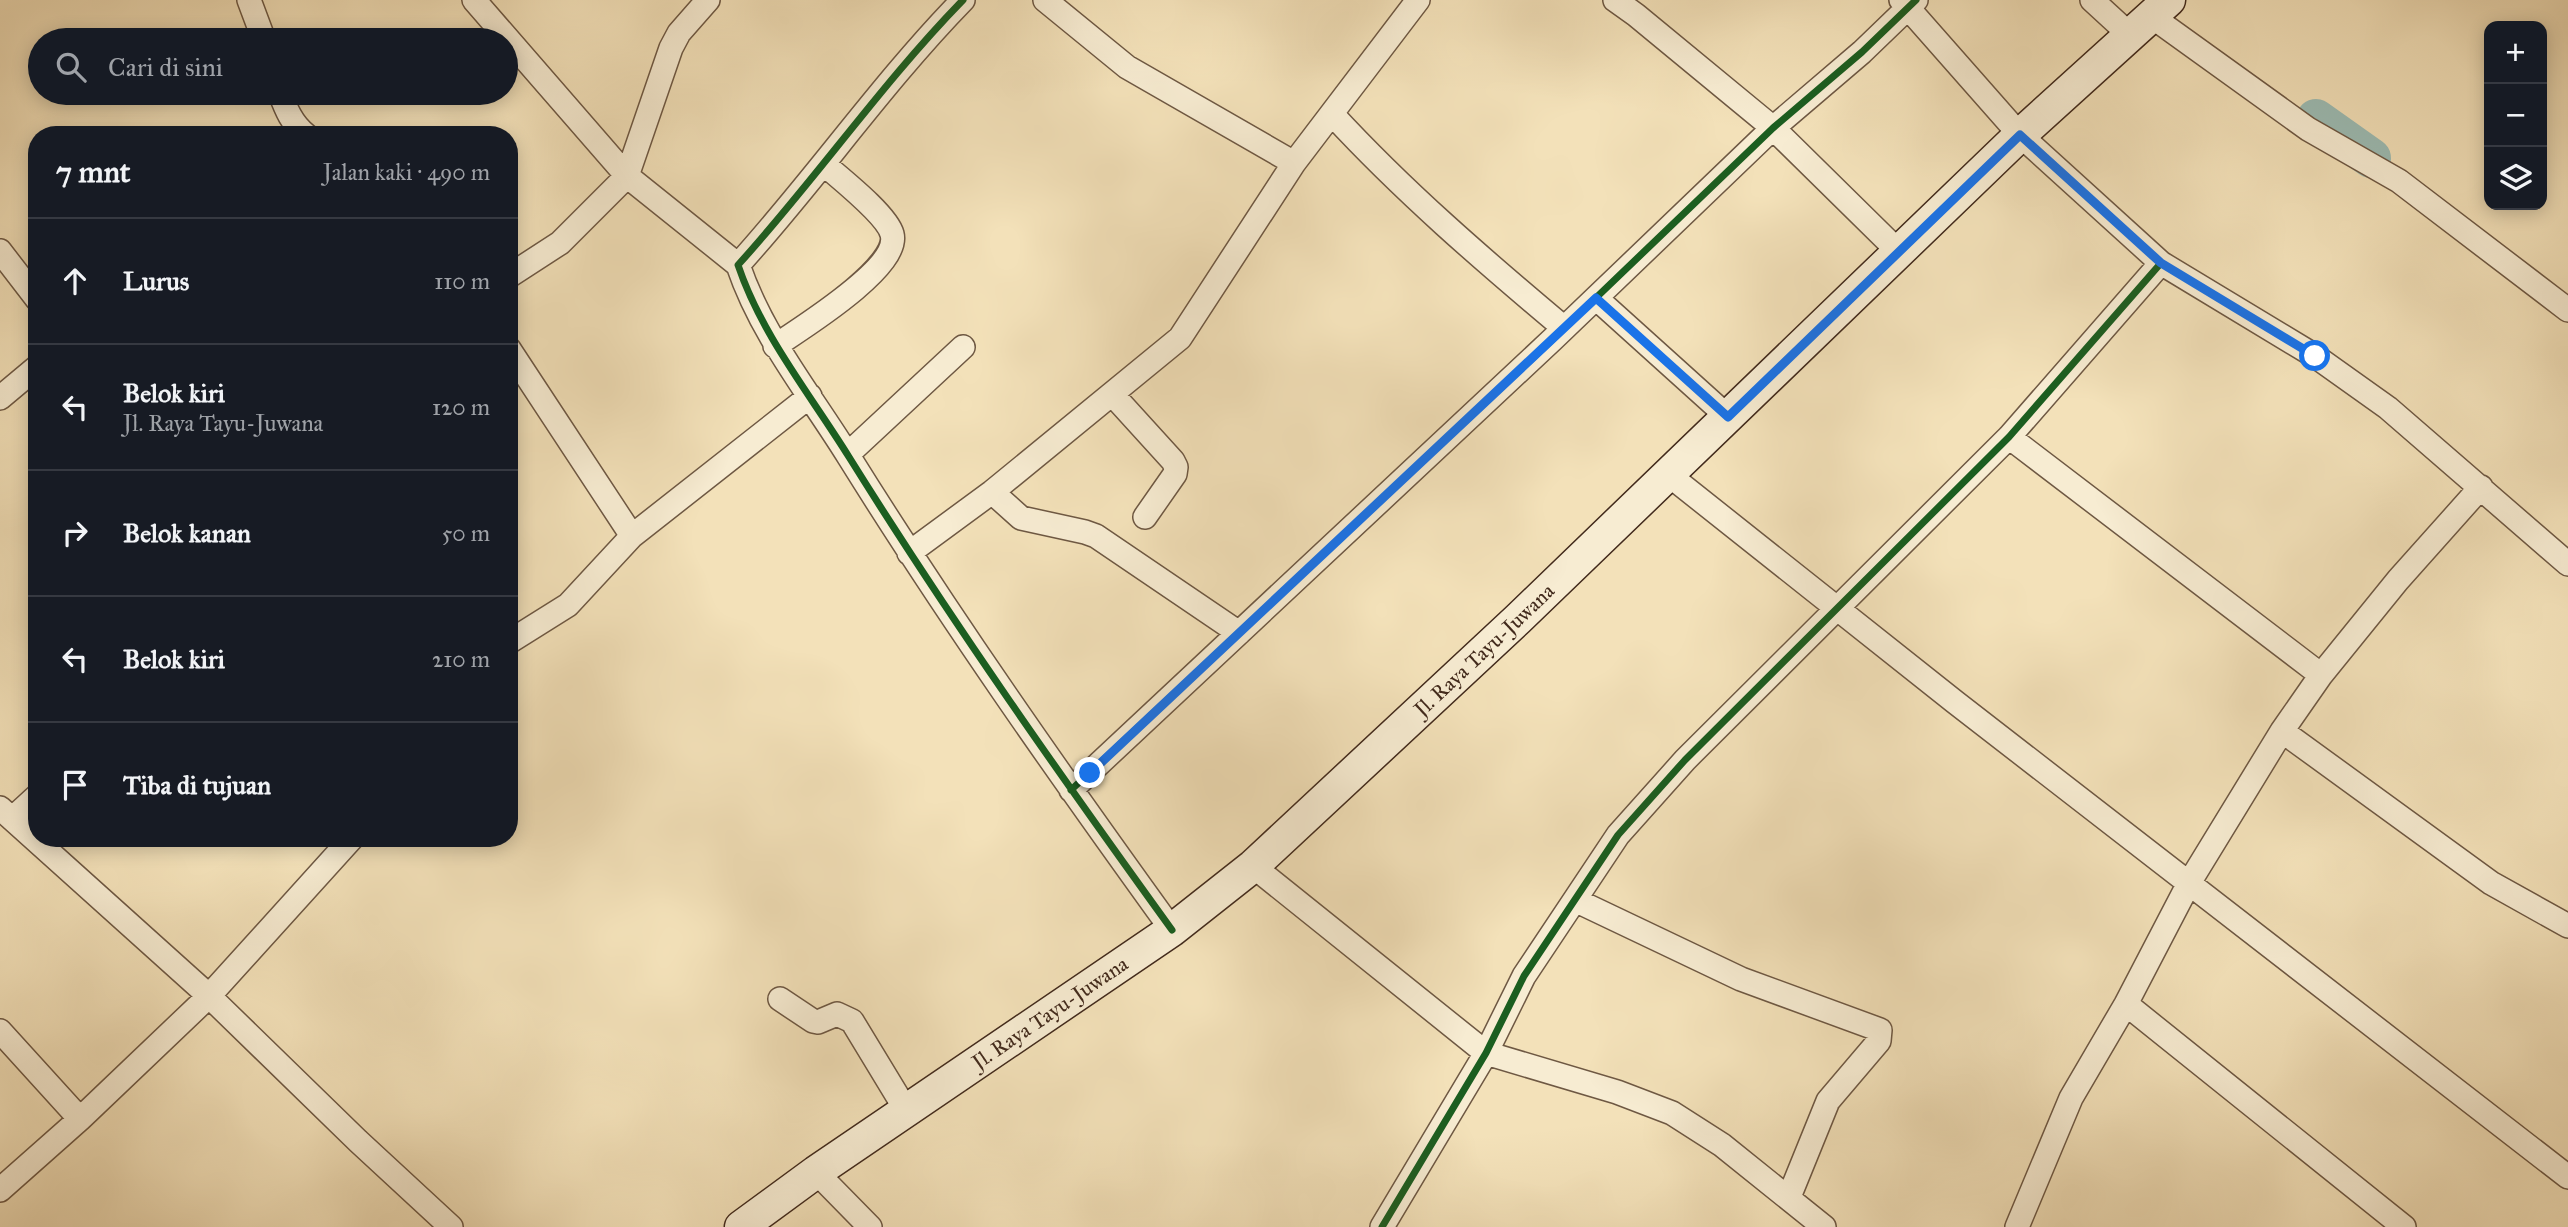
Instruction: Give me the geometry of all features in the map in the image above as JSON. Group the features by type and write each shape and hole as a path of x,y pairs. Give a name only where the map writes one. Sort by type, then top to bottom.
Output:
{"main road":[{"name":"Jl. Raya Tayu-Juwana","path":"741,1227 816,1172 1172,930 1252,866 1669,475 2020,135 2150,17"}],"street":[{"path":"249,0 260,28"},
{"path":"474,0 498,28"},
{"path":"518,270 560,243 627,176 671,48 679,33 708,0"},
{"path":"738,265 825,165 937,27 963,0"},
{"path":"1045,0 1127,66 1294,163"},
{"path":"909,553 992,492 1180,338 1294,163 1418,0"},
{"path":"1615,0 1773,128 1899,252"},
{"path":"2092,0 2150,17 2308,129 2399,181 2568,310"},
{"path":"1071,790 1596,298 1773,128 1862,52 1908,3 2020,135 2161,263 2315,356 2388,408 2568,564"},
{"path":"518,51 627,176 738,265 747,290 775,346 848,454 909,553 1071,790 1172,930"},
{"path":"285,105 296,126"},
{"path":"1332,114 1382,168 1458,238 1564,328"},
{"path":"775,346 859,285 883,261 893,244 892,232 882,218 825,165"},
{"path":"0,251 28,287"},
{"path":"1382,1227 1486,1053 1524,976 1619,835 1685,760 2010,437 2161,263"},
{"path":"1596,298 1728,417"},
{"path":"848,454 962,347"},
{"path":"518,363 632,536"},
{"path":"0,398 28,375"},
{"path":"1113,394 1175,464 1175,474 1144,517"},
{"path":"518,636 568,605 632,536 810,396"},
{"path":"2010,437 2321,675"},
{"path":"1669,475 2568,1177"},
{"path":"2017,1227 2071,1098 2126,1004 2189,883 2282,731 2321,675 2398,580 2482,487"},
{"path":"992,492 1021,518 1096,536 1239,634"},
{"path":"2282,731 2491,883 2568,926"},
{"path":"28,801 6,813 28,833"},
{"path":"44,847 209,996 451,1227"},
{"path":"0,1190 80,1119 209,996 344,847"},
{"path":"1252,866 1486,1053 1617,1092 1672,1113 1722,1145 1824,1227"},
{"path":"1575,900 1741,979 1880,1030 1878,1041 1828,1101 1789,1197"},
{"path":"780,999 813,1021 818,1022 837,1014 852,1021 906,1110"},
{"path":"2126,1004 2404,1227"},
{"path":"0,1031 80,1119"},
{"path":"816,1172 870,1227"}],"waterway":[{"path":"2316,119 2371,158"}],"cycle path":[{"path":"963,0 905,64 738,265 773,340 926,577 1047,755 1172,930"},
{"path":"1071,790 1553,339 1773,128 1862,52 1916,0"},
{"path":"1382,1227 1486,1053 1524,976 1618,835 1685,760 2009,437 2161,263"}],"route":[{"path":"1090,773 1596,298 1728,417 2020,135 2161,263 2315,356"}]}
